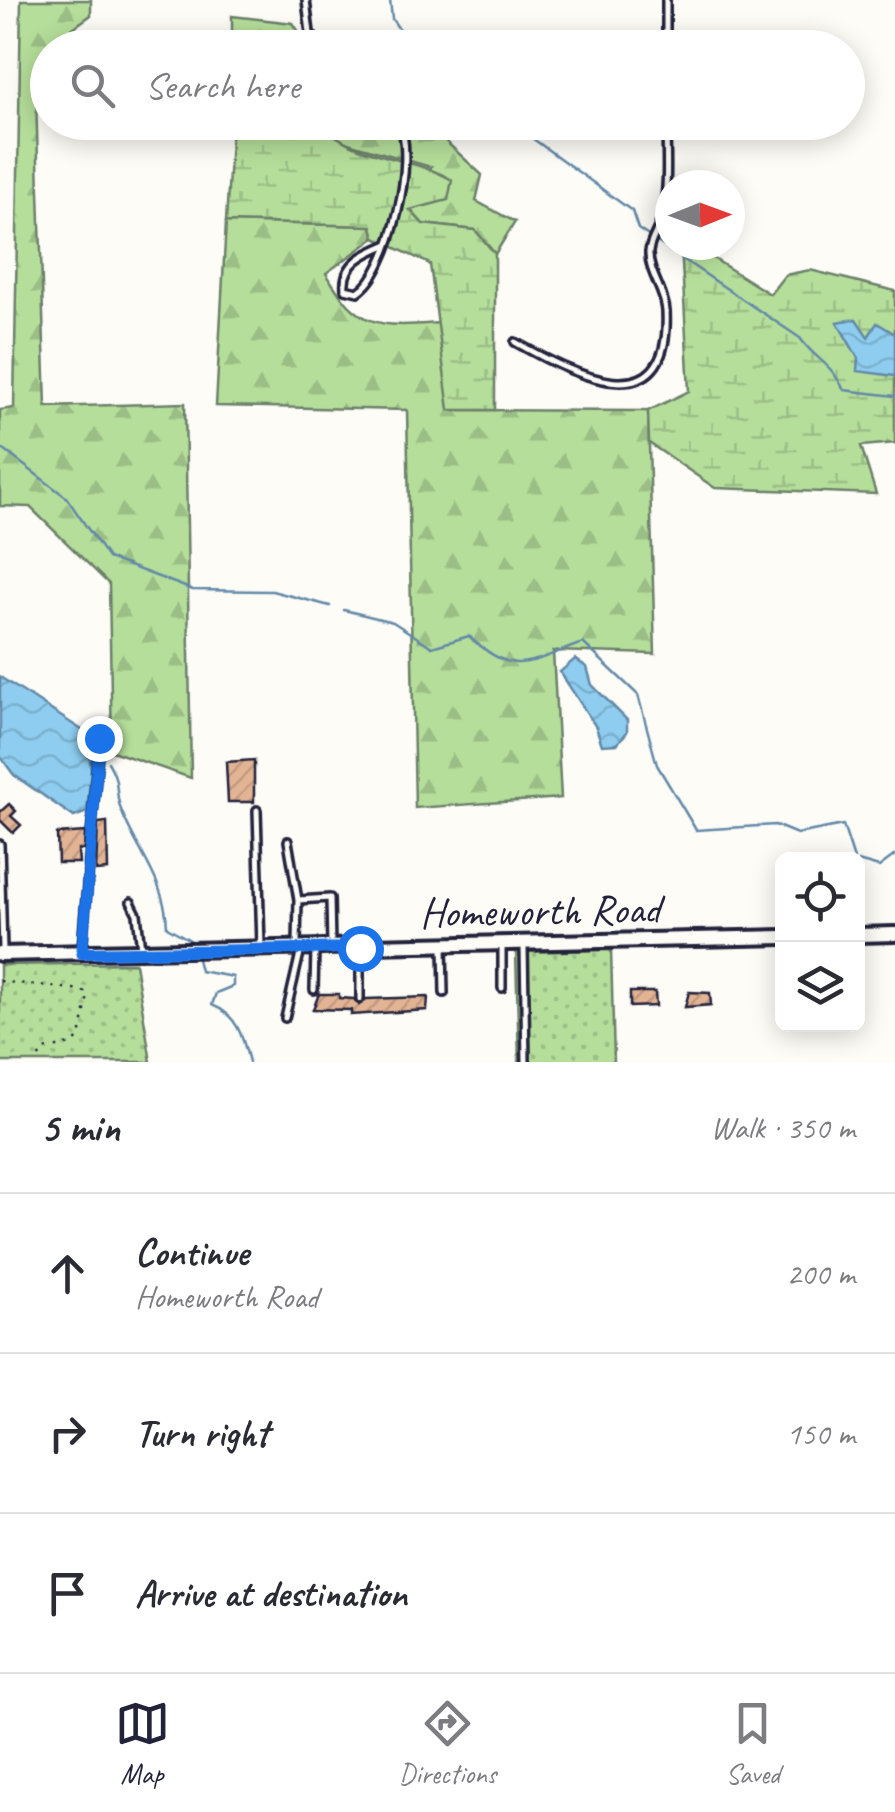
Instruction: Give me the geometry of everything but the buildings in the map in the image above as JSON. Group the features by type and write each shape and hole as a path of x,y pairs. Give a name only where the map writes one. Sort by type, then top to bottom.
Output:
{"street":[{"path":"865,936 895,934"},
{"name":"Homeworth Road","path":"2,954 775,937"}],"lane":[{"path":"306,0 310,30"},
{"path":"666,0 666,30"},
{"path":"388,244 351,264 344,276 345,290 358,292 368,285 388,244 404,166 401,140"},
{"path":"515,342 596,382 639,377 662,350 666,306 650,248 663,214 665,140"},
{"path":"82,953 99,738"},
{"path":"257,810 262,950"},
{"path":"288,842 314,990"},
{"path":"0,844 2,954"},
{"path":"298,900 330,898 331,948"},
{"path":"131,902 137,914 141,952"},
{"path":"502,944 502,988"},
{"path":"524,944 526,1062"},
{"path":"443,946 444,993"},
{"path":"360,948 360,999"},
{"path":"286,1018 304,949"}],"path":[{"path":"0,981 82,990 88,995 80,1037 71,1044 44,1050 35,1062"}],"green space":[{"path":"21,0 91,0 91,15 70,30 30,30 30,140 37,140 46,407 185,403 191,778 112,751 109,584 30,507 0,506 0,410 14,408"},
{"path":"232,16 293,23 298,30 232,30"},
{"path":"231,140 343,140 452,180 448,200 410,210 423,224 475,230 495,254 495,410 449,410 430,264 375,238 372,226 226,222"},
{"path":"337,140 444,140 482,175 476,201 515,222 495,254 475,230 423,224 410,209 431,167"},
{"path":"226,222 372,226 375,238 326,273 349,305 373,321 402,325 441,323 450,410 648,411 655,654 553,651 561,798 415,808 407,410 216,406"},
{"path":"682,260 716,260 770,294 785,275 810,270 895,291 895,443 861,446 876,494 715,488 649,443 648,411 689,391"},
{"path":"611,950 614,1062 519,1062 516,952"},
{"path":"135,963 151,1062 0,1062 0,965"}],"water":[{"path":"856,319 868,337 877,323 895,334 895,376 857,371 858,358 837,322"},
{"path":"575,659 587,667 592,685 627,720 627,732 617,744 602,745 596,727 560,672"},
{"path":"0,677 85,732 91,768 87,812 74,817 14,775 0,756"}],"waterway":[{"path":"390,0 392,19 400,30"},
{"path":"535,140 632,211 638,229 800,338 833,372 844,390 895,396"},
{"path":"0,447 66,497 108,558 193,590 272,591 330,606"},
{"path":"344,610 393,622 432,647 469,636 485,650 511,662 535,660 583,643 638,695 657,765 696,830 775,825 797,834 843,825 852,852"},
{"path":"108,762 126,822 156,880 167,927 190,940"},
{"path":"865,863 879,867 895,855"},
{"path":"197,959 200,971 233,977 233,986 216,993 212,1005 234,1021 249,1062"}],"route":[{"path":"99,738 82,953 360,948"}]}
